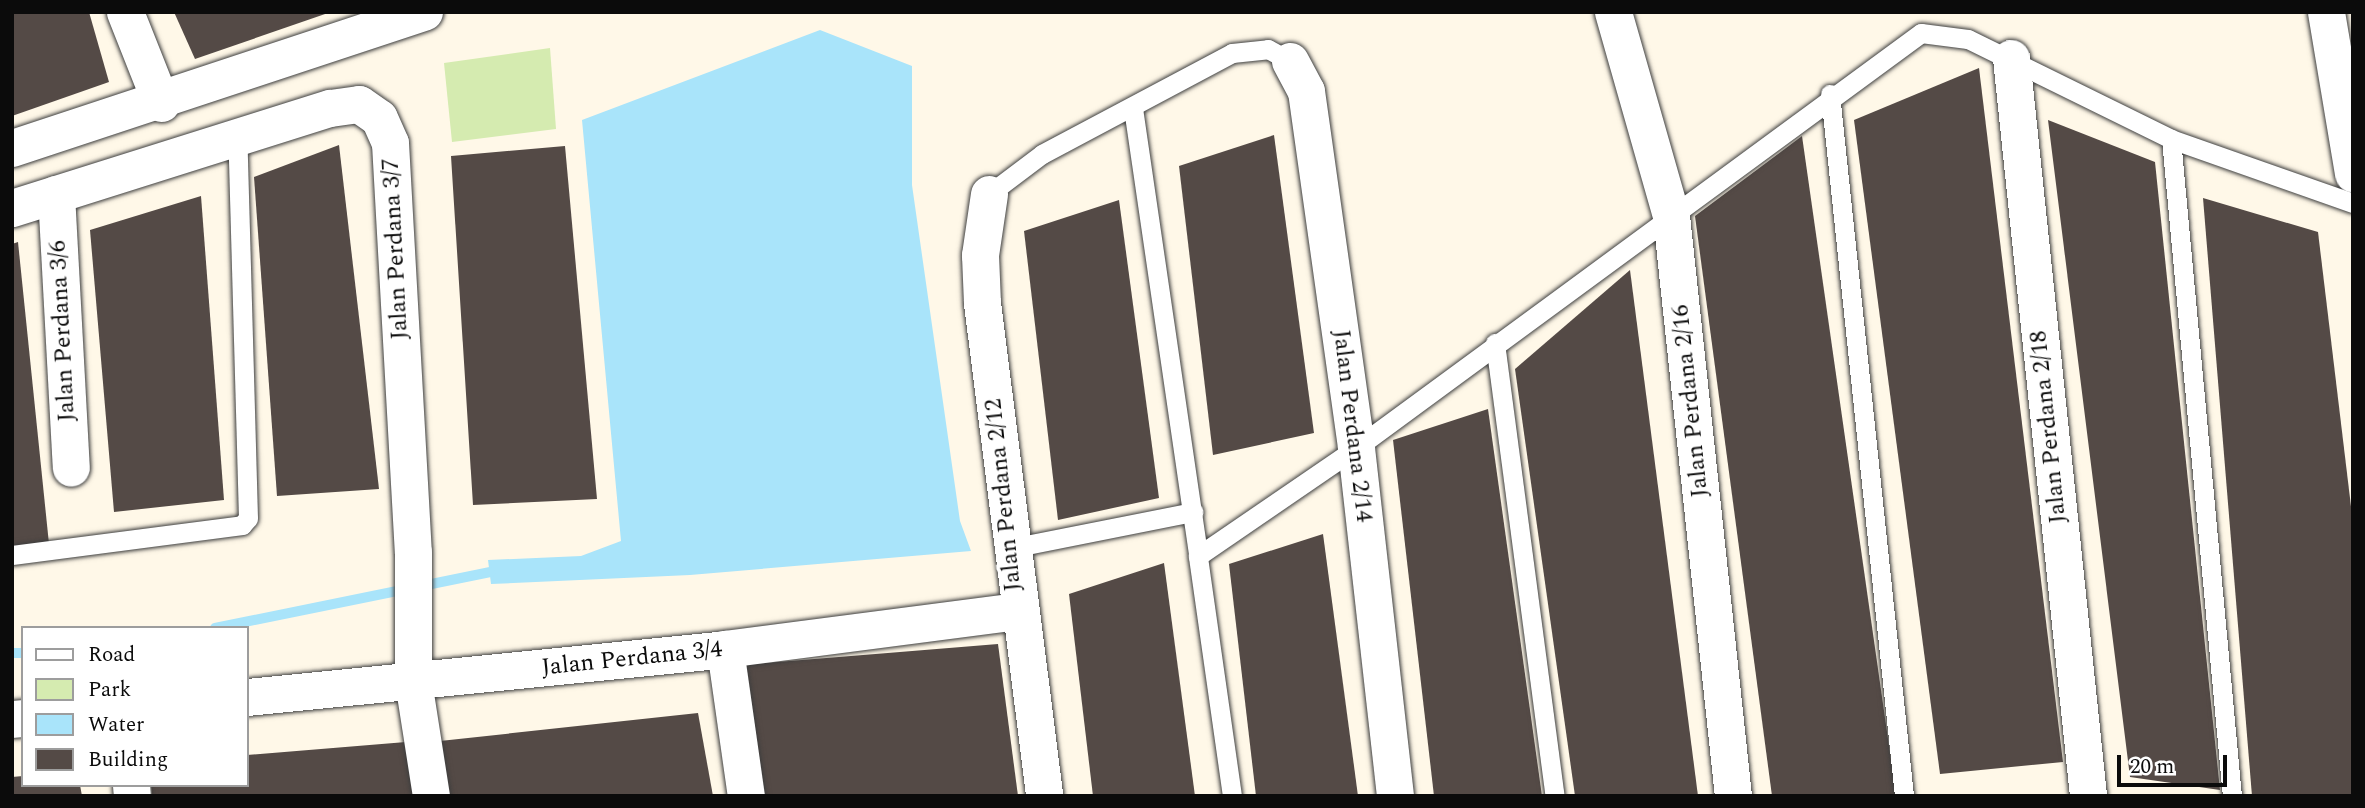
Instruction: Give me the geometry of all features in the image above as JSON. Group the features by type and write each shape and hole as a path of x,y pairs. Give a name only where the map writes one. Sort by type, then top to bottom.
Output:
{"street":[{"path":"125,12 161,103"},
{"path":"12,149 161,103 424,12"},
{"name":"Jalan Perdana 2/16","path":"1614,12 1671,216 1733,796"},
{"path":"2326,12 2351,154"},
{"name":"Jalan Perdana 2/18","path":"2011,58 2088,796"},
{"name":"Jalan Perdana 2/14","path":"1290,61 1306,90 1356,448 1395,796"},
{"name":"Jalan Perdana 3/7","path":"12,208 237,136 359,104 379,118 390,144 413,552 413,681 431,796"},
{"name":"Jalan Perdana 3/6","path":"56,194 71,468"},
{"name":"Jalan Perdana 2/12","path":"989,194 980,255 982,303 1016,611 1044,796"},
{"name":"Jalan Perdana 3/4","path":"248,697 725,649 1016,611"},
{"path":"725,649 746,796"}],"lane":[{"path":"1198,556 1356,448 1495,343 1671,216 1830,94 1921,33 1968,39 2171,139 2353,203"},
{"path":"989,194 1042,154 1232,53 1268,49 1290,61"},
{"path":"1830,94 1904,796"},
{"path":"1133,108 1232,796"},
{"path":"12,555 242,525 248,518 237,136"},
{"path":"2171,139 2232,796"},
{"path":"1495,343 1555,796"},
{"path":"1011,548 1193,512"}],"green space":[{"path":"550,48 556,129 452,142 444,63"}],"water":[{"path":"820,30 912,66 912,185 960,521 971,551 690,575 491,584 488,560 581,556 621,541 582,120"}],"building":[{"path":"12,12 89,12 109,82 12,116"},
{"path":"174,12 328,12 328,13 195,59"},
{"path":"1979,68 2063,762 1940,774 1854,120"},
{"path":"2048,120 2155,162 2220,790 2130,777"},
{"path":"1274,135 1314,433 1213,455 1179,166"},
{"path":"1802,136 1896,795 1772,796 1695,216"},
{"path":"339,145 379,489 277,496 254,177"},
{"path":"565,146 597,499 473,505 451,156"},
{"path":"201,196 224,500 114,512 90,230"},
{"path":"2203,198 2318,232 2353,523 2353,796 2252,796"},
{"path":"1119,200 1159,498 1058,520 1024,231"},
{"path":"18,242 49,544 12,549 12,244"},
{"path":"1630,270 1698,796 1575,796 1515,369"},
{"path":"1488,409 1542,796 1434,796 1393,440"},
{"path":"1323,534 1358,796 1256,796 1229,564"},
{"path":"1164,563 1195,796 1093,796 1069,594"},
{"path":"998,644 1018,796 762,796 739,665"},
{"path":"698,713 713,796 448,796 440,741"},
{"path":"406,742 415,796 152,796 151,787 248,787 248,755"},
{"path":"21,776 21,787 80,787 82,796 12,796 12,777"}],"waterway":[{"path":"225,626 490,572"},
{"path":"12,653 21,653"}]}
